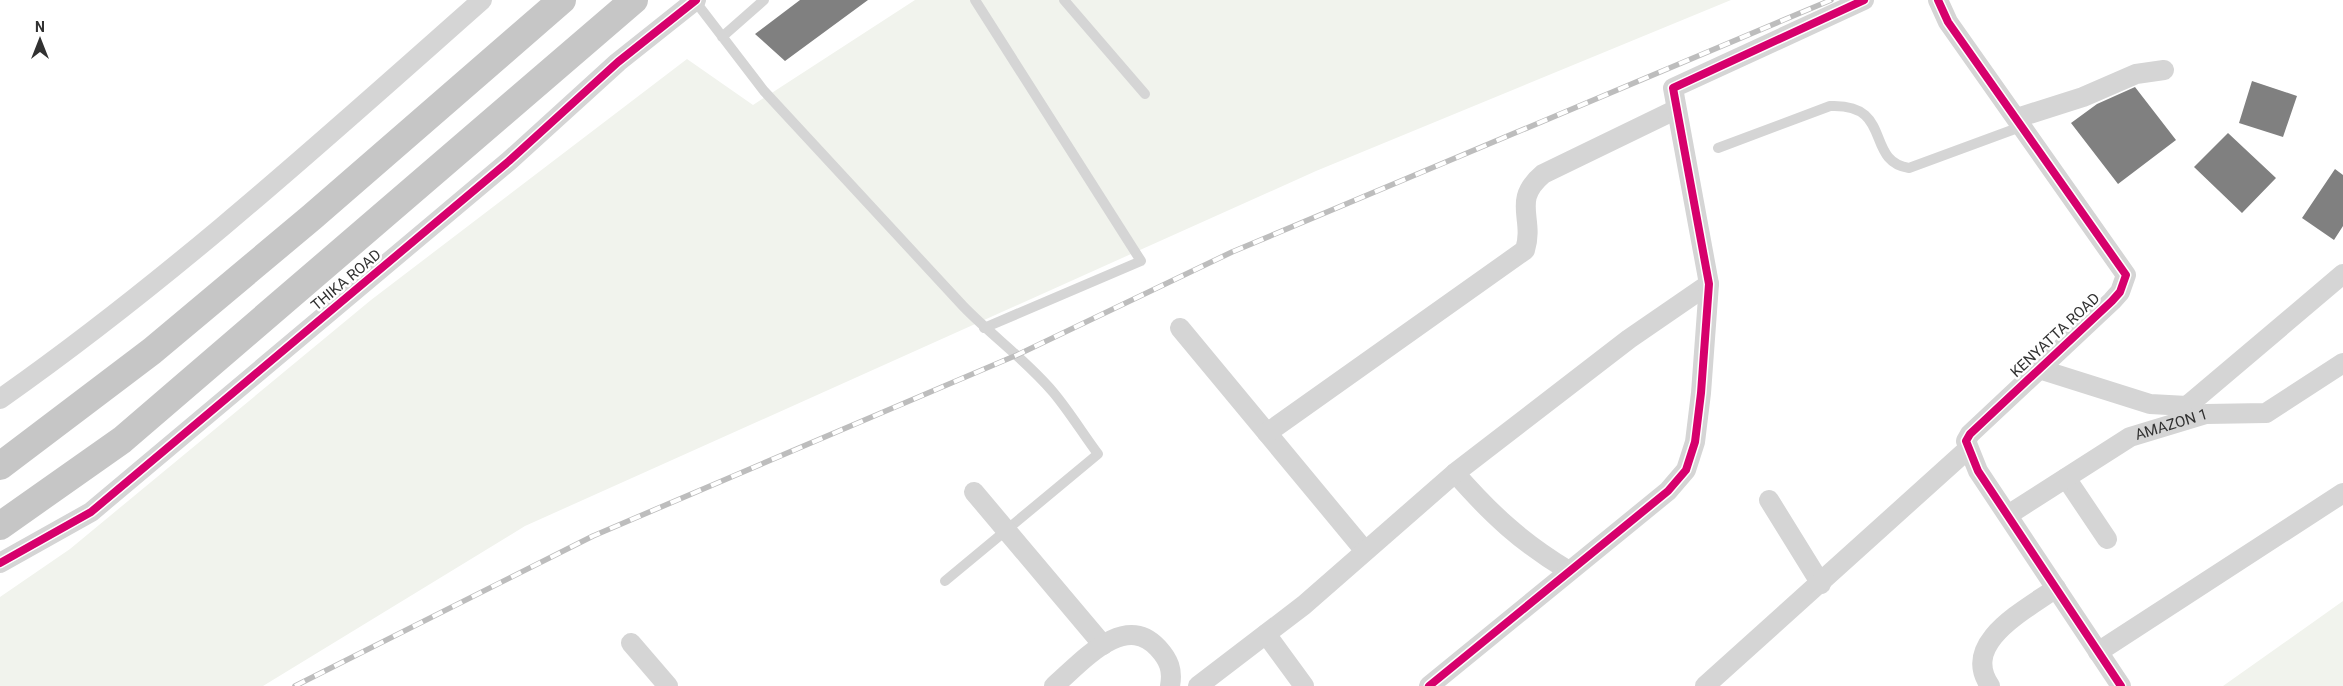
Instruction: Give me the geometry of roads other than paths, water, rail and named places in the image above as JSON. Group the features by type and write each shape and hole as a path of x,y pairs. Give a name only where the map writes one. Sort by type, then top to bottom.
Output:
{"highway":[{"path":"0,466 152,351 312,217 562,0"},
{"name":"THIKA ROAD","path":"0,526 122,440 634,0"}],"street":[{"path":"0,399 34,375 228,224 482,0"},
{"path":"1429,686 1668,491 1686,470 1694,442 1701,393 1709,284 1693,193 1675,110 1673,88 1864,0"},
{"name":"KENYATTA ROAD","path":"1938,0 1948,22 2126,275 2120,292 2112,301 1970,434 1966,441 1968,450"},
{"name":"THIKA ROAD","path":"0,562 90,512 510,161 618,62 696,1"},
{"path":"2020,122 2136,74 2164,70"},
{"path":"1267,433 1524,250 1529,236 1524,208 1527,196 1531,184 1543,174 1675,110"},
{"path":"2039,369 2150,404 2187,406 2343,274"},
{"path":"1198,686 1304,604 1455,473 1629,339 1709,284"},
{"path":"1180,328 1365,550"},
{"name":"AMAZON 1","path":"2008,515 2130,437 2206,414 2266,413 2343,363"},
{"path":"1705,686 1821,584 1968,450 1978,471 2121,686"},
{"path":"1455,473 1487,510 1505,526 1535,550 1569,571"},
{"path":"2066,478 2107,539"},
{"path":"974,492 1103,645"},
{"path":"2098,652 2343,493"},
{"path":"1769,500 1821,584"},
{"path":"1990,686 1982,674 1982,662 1990,641 2001,628 2056,588"},
{"path":"1054,686 1103,645 1116,637 1138,634 1150,640 1170,664 1172,675 1170,686"},
{"path":"1266,634 1304,686"},
{"path":"632,643 668,686"}],"lane":[{"path":"722,37 764,0"},
{"path":"975,0 1141,261 984,328"},
{"path":"1064,0 1145,94"},
{"path":"696,1 764,91 984,328 1017,355 1053,392 1098,454 945,581"},
{"path":"1718,148 1830,106 1848,105 1863,113 1874,124 1887,157 1896,166 1909,168 2020,122"}],"railway":[{"path":"295,686 593,536 1017,355 1232,252 1831,0"}]}
